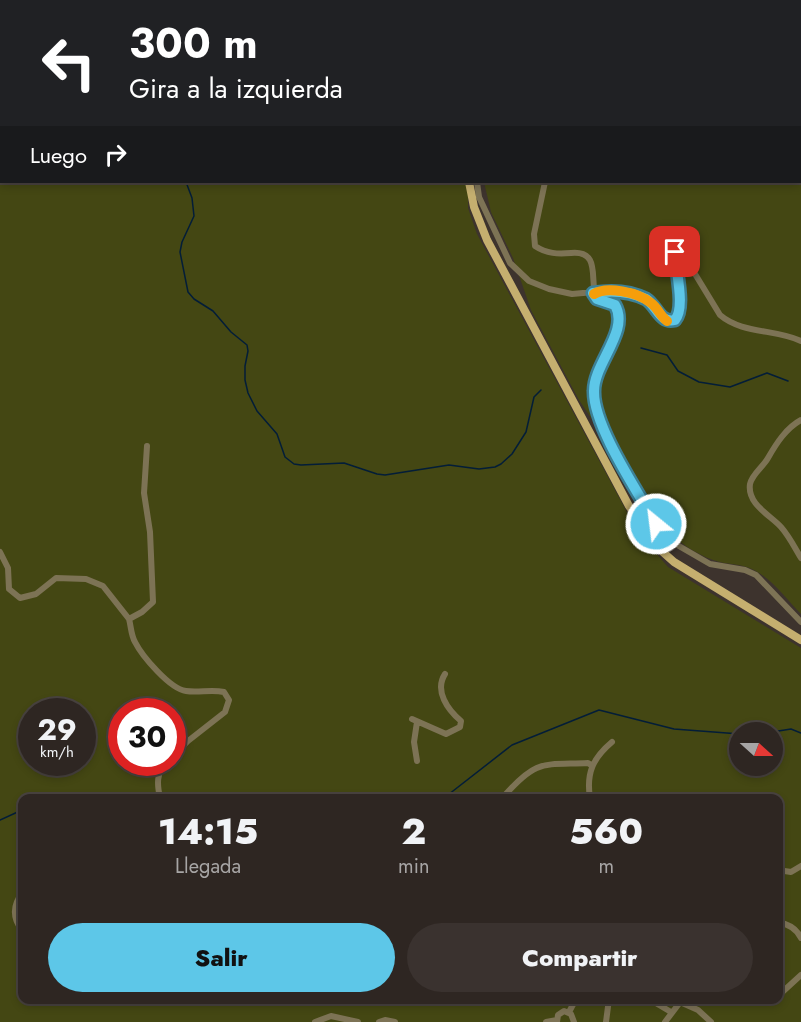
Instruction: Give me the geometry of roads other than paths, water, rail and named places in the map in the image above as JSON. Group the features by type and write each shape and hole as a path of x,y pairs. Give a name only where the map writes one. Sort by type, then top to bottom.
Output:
{"main road":[{"path":"469,183 474,207 487,240 629,506 649,537 656,546 685,570 801,640"}],"street":[{"path":"477,183 479,197 510,262 529,281 549,290 572,294 605,291 636,295 651,303 664,319 675,320 680,312 675,252 678,243 682,241 687,244 692,269 725,320 801,341"},
{"path":"545,183 534,234 535,246 555,254 578,252 586,255 593,268 593,293 597,299 615,305 620,317 616,334 597,371 594,389 596,413 656,524 672,542 692,555 710,564 746,570 756,575 801,622"},
{"path":"801,420 790,428 775,447 753,478 750,490 753,500 781,528 801,558"},
{"path":"129,618 153,602 151,538 144,493 147,446"},
{"path":"0,552 8,568 9,589 20,598 36,594 56,578 86,579 103,586 129,618 134,641 142,653 173,686 187,691 214,689 224,692 229,700 225,712 186,744"},
{"path":"417,761 414,742 415,721 446,734 460,727 460,722 444,702 441,691 445,674"},
{"path":"589,794 591,765 602,750 612,742"},
{"path":"506,794 522,776 544,765 588,763 591,765"},
{"path":"159,776 160,794"},
{"path":"783,871 791,872 801,866"},
{"path":"18,900 14,908 18,924"},
{"path":"783,923 787,924 801,938"},
{"path":"783,991 801,975"},
{"path":"569,1012 573,1004"},
{"path":"606,1022 608,1004"},
{"path":"657,1004 671,1012"},
{"path":"665,1022 678,1004"},
{"path":"689,1004 711,1022"},
{"path":"546,1022 557,1021 560,1013 569,1012"},
{"path":"569,1012 574,1022"},
{"path":"315,1022 331,1016 358,1022"},
{"path":"379,1022 395,1022"}],"waterway":[{"path":"186,183 192,198 194,216 180,252 188,292 194,299 213,311 231,332 247,345 245,380 248,393 257,411 277,434 285,457 294,464 344,463 385,475 449,465 479,469 495,467 512,454 526,432 534,397 541,390"},
{"path":"641,348 667,355 678,371 699,382 730,387 767,373 788,381"},
{"path":"449,794 512,745 599,710 674,729 729,733"},
{"path":"783,730 791,729 801,733"},
{"path":"0,820 18,812"}]}
